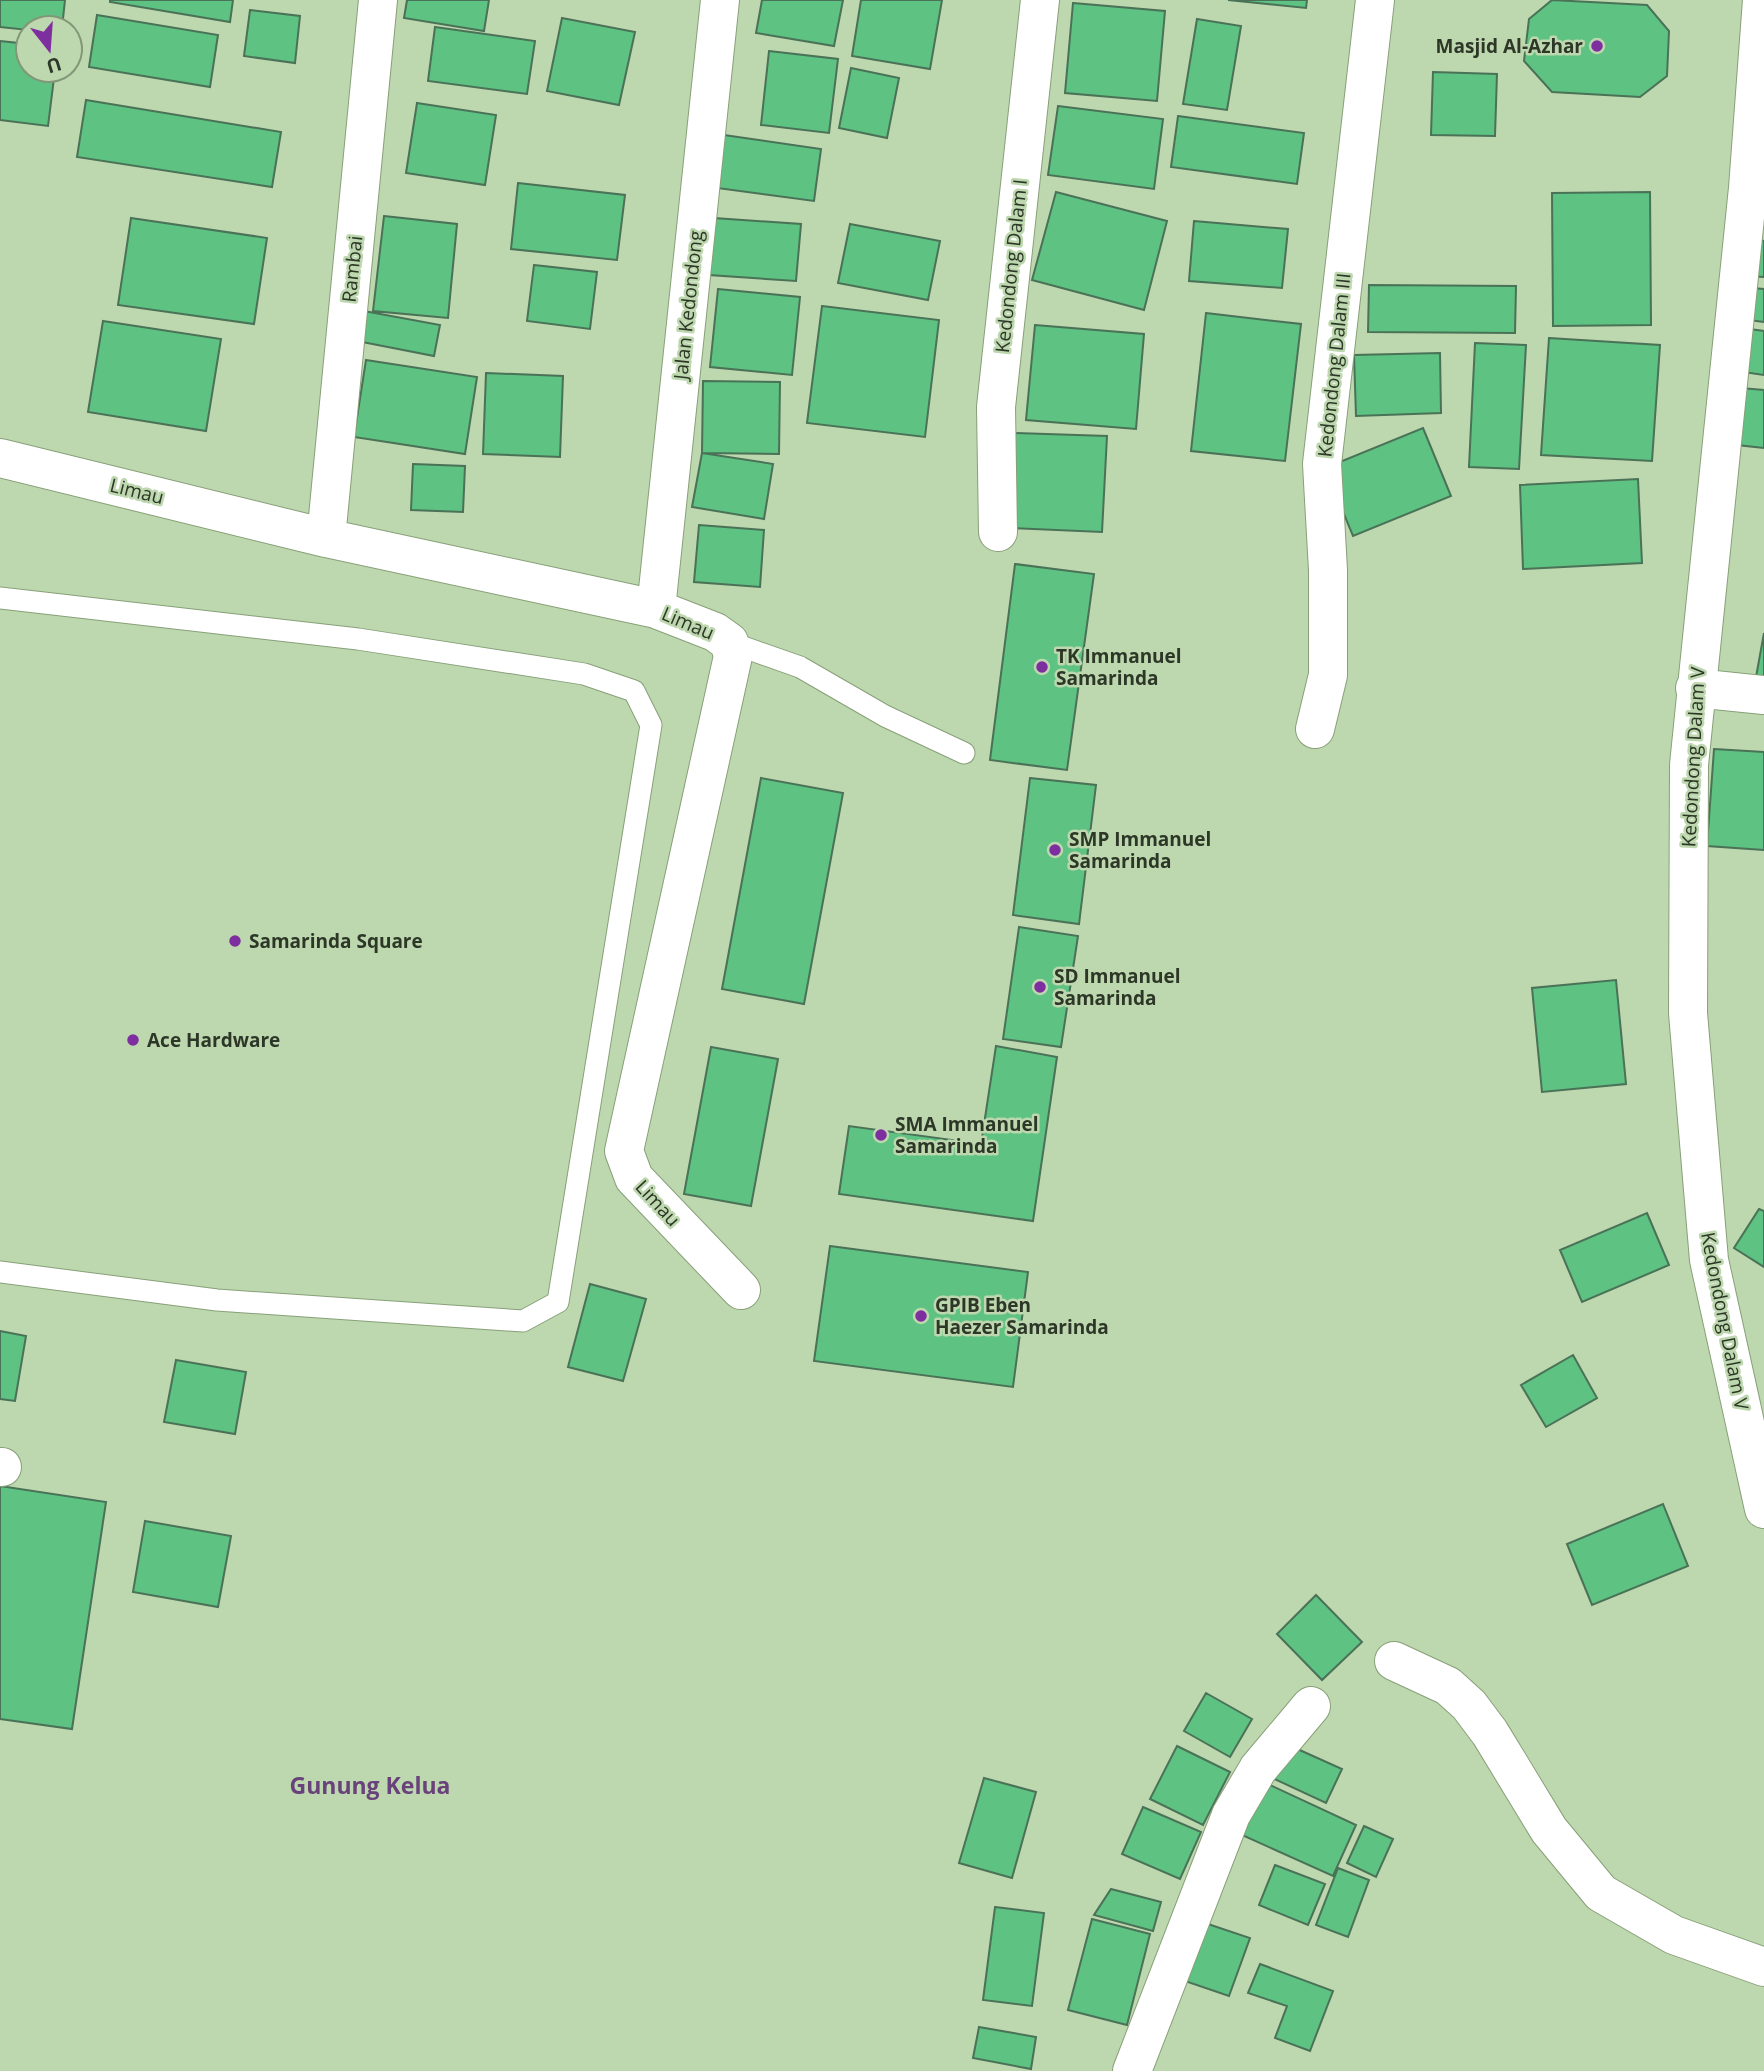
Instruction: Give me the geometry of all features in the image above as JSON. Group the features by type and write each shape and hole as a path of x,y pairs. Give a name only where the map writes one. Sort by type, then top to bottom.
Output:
{"street":[{"name":"Rambai","path":"326,538 378,0"},
{"name":"Jalan Kedondong","path":"656,609 720,0"},
{"name":"Kedondong Dalam I","path":"998,532 996,407 1040,0"},
{"name":"Kedondong Dalam III","path":"1315,729 1328,675 1328,570 1322,464 1375,0"},
{"name":"Kedondong Dalam V","path":"1762,0 1756,189 1695,688 1689,765 1688,1013 1709,1260 1764,1509"},
{"name":"Limau","path":"0,458 326,538 656,609 715,632 729,642 733,656 624,1151 634,1178 741,1290"},
{"path":"1695,688 1764,695"},
{"path":"1394,1661 1448,1686 1469,1705 1490,1733 1549,1830 1601,1893 1674,1935 1764,1967"},
{"path":"1132,2071 1231,1815 1258,1769 1311,1706"}],"lane":[{"path":"0,598 358,639 584,674 634,691 651,725 558,1302 523,1321 217,1300 0,1272"},
{"path":"729,642 800,667 885,716 964,753"}],"building":[{"path":"0,0 65,0 64,14 14,14 14,28 0,27"},
{"path":"110,0 233,0 230,22"},
{"path":"407,0 489,0 484,31 404,18"},
{"path":"762,0 843,0 834,46 756,33"},
{"path":"861,0 942,0 930,69 852,56"},
{"path":"1228,0 1307,0 1306,8"},
{"name":"Masjid Al-Azhar","path":"1552,0 1647,5 1669,31 1667,76 1640,97 1552,92 1524,61 1529,19"},
{"path":"1073,3 1165,11 1157,101 1065,93"},
{"path":"250,10 300,16 295,63 244,56"},
{"path":"97,15 218,35 210,87 89,67"},
{"path":"562,18 635,32 619,105 547,91"},
{"path":"1197,19 1241,26 1227,110 1183,104"},
{"path":"435,27 535,41 527,94 428,81"},
{"path":"0,41 14,42 14,84 53,84 48,126 0,120"},
{"path":"769,51 838,59 829,133 761,125"},
{"path":"851,68 899,78 887,138 839,128"},
{"path":"1433,72 1497,74 1495,136 1431,135"},
{"path":"86,100 281,132 272,187 77,157"},
{"path":"417,103 496,115 485,185 406,173"},
{"path":"1058,106 1163,119 1154,189 1048,175"},
{"path":"1178,116 1304,133 1297,184 1171,167"},
{"path":"724,135 821,149 814,201 717,188"},
{"path":"518,183 625,195 617,260 511,249"},
{"path":"1056,192 1167,221 1144,310 1032,280"},
{"path":"1650,192 1651,325 1553,326 1552,193"},
{"path":"384,216 457,224 448,318 373,311"},
{"path":"131,218 267,238 254,324 118,305"},
{"path":"714,218 801,224 796,281 709,275"},
{"path":"1194,221 1288,229 1282,288 1189,281"},
{"path":"850,224 940,241 928,300 838,283"},
{"path":"1752,239 1764,241 1764,277 1748,276"},
{"path":"534,265 597,272 590,329 527,321"},
{"path":"1369,285 1516,286 1515,333 1368,332"},
{"path":"1752,288 1764,289 1764,322 1748,320"},
{"path":"718,289 800,297 792,375 710,367"},
{"path":"822,306 939,320 925,437 807,423"},
{"path":"364,311 440,325 434,356 357,341"},
{"path":"1206,313 1301,324 1285,461 1191,451"},
{"path":"103,321 221,339 206,431 88,412"},
{"path":"1035,325 1144,334 1136,429 1026,420"},
{"path":"1750,329 1764,331 1764,375 1743,372"},
{"path":"1549,338 1660,345 1652,461 1541,455"},
{"path":"1475,343 1526,345 1519,469 1469,467"},
{"path":"1440,353 1441,413 1356,416 1354,355"},
{"path":"366,360 477,377 465,454 354,437"},
{"path":"486,373 563,376 560,457 483,454"},
{"path":"703,381 780,382 779,454 702,453"},
{"path":"1741,388 1764,390 1764,448 1737,445"},
{"path":"1423,428 1451,496 1353,536 1325,468"},
{"path":"1014,433 1107,436 1102,532 1010,528"},
{"path":"702,453 773,464 764,519 692,507"},
{"path":"413,464 465,466 463,512 411,510"},
{"path":"1638,479 1642,563 1523,569 1520,485"},
{"path":"699,525 764,530 760,587 694,582"},
{"name":"TK Immanuel Samarinda","path":"1015,564 1094,574 1067,770 990,760"},
{"path":"1764,633 1764,679 1756,677"},
{"path":"1714,749 1764,752 1764,850 1707,846"},
{"path":"761,778 843,793 804,1004 722,989"},
{"name":"SMP Immanuel Samarinda","path":"1030,778 1096,785 1079,924 1013,915"},
{"name":"SD Immanuel Samarinda","path":"1019,927 1078,936 1061,1047 1003,1039"},
{"path":"1616,980 1626,1084 1542,1092 1532,988"},
{"name":"SMA Immanuel Samarinda","path":"996,1046 1057,1057 1033,1221 839,1194 849,1126 981,1144"},
{"path":"711,1047 778,1059 751,1206 684,1194"},
{"path":"1759,1209 1764,1211 1764,1267 1734,1248"},
{"path":"1647,1213 1669,1265 1582,1302 1560,1250"},
{"name":"GPIB Eben Haezer Samarinda","path":"830,1246 1028,1272 1013,1387 814,1361"},
{"path":"590,1284 646,1299 623,1381 568,1367"},
{"path":"0,1331 26,1336 15,1401 0,1399"},
{"path":"1573,1355 1597,1398 1546,1427 1521,1385"},
{"path":"176,1360 246,1372 235,1434 164,1422"},
{"path":"0,1486 106,1502 72,1729 0,1719"},
{"path":"1663,1504 1688,1566 1592,1605 1567,1544"},
{"path":"145,1521 231,1536 218,1607 133,1592"},
{"path":"1316,1595 1362,1642 1322,1680 1277,1634"},
{"path":"1206,1693 1252,1719 1230,1757 1184,1731"},
{"path":"1284,1743 1342,1769 1326,1803 1268,1776"},
{"path":"1177,1746 1230,1772 1203,1825 1150,1799"},
{"path":"984,1778 1036,1792 1012,1878 959,1863"},
{"path":"1255,1778 1356,1825 1333,1876 1231,1830"},
{"path":"1143,1807 1201,1832 1180,1879 1122,1854"},
{"path":"1364,1826 1393,1839 1376,1877 1347,1863"},
{"path":"1275,1865 1325,1884 1308,1925 1259,1905"},
{"path":"1338,1868 1369,1880 1348,1937 1316,1925"},
{"path":"1111,1889 1161,1902 1153,1931 1094,1915"},
{"path":"995,1907 1044,1913 1032,2006 983,2000"},
{"path":"1092,1919 1150,1934 1127,2025 1068,2010"},
{"path":"1193,1919 1250,1938 1229,1996 1173,1977"},
{"path":"1260,1964 1333,1991 1310,2051 1275,2038 1287,2006 1248,1993"},
{"path":"979,2027 1036,2037 1031,2069 973,2058"}],"place":[{"name":"Masjid Al-Azhar","path":"1597,46"},
{"name":"TK Immanuel Samarinda","path":"1042,667"},
{"name":"SMP Immanuel Samarinda","path":"1055,850"},
{"name":"Samarinda Square","path":"235,941"},
{"name":"SD Immanuel Samarinda","path":"1040,987"},
{"name":"Ace Hardware","path":"133,1040"},
{"name":"SMA Immanuel Samarinda","path":"881,1135"},
{"name":"GPIB Eben Haezer Samarinda","path":"921,1316"}],"district":[{"name":"Gunung Kelua","path":"370,1786"}]}
